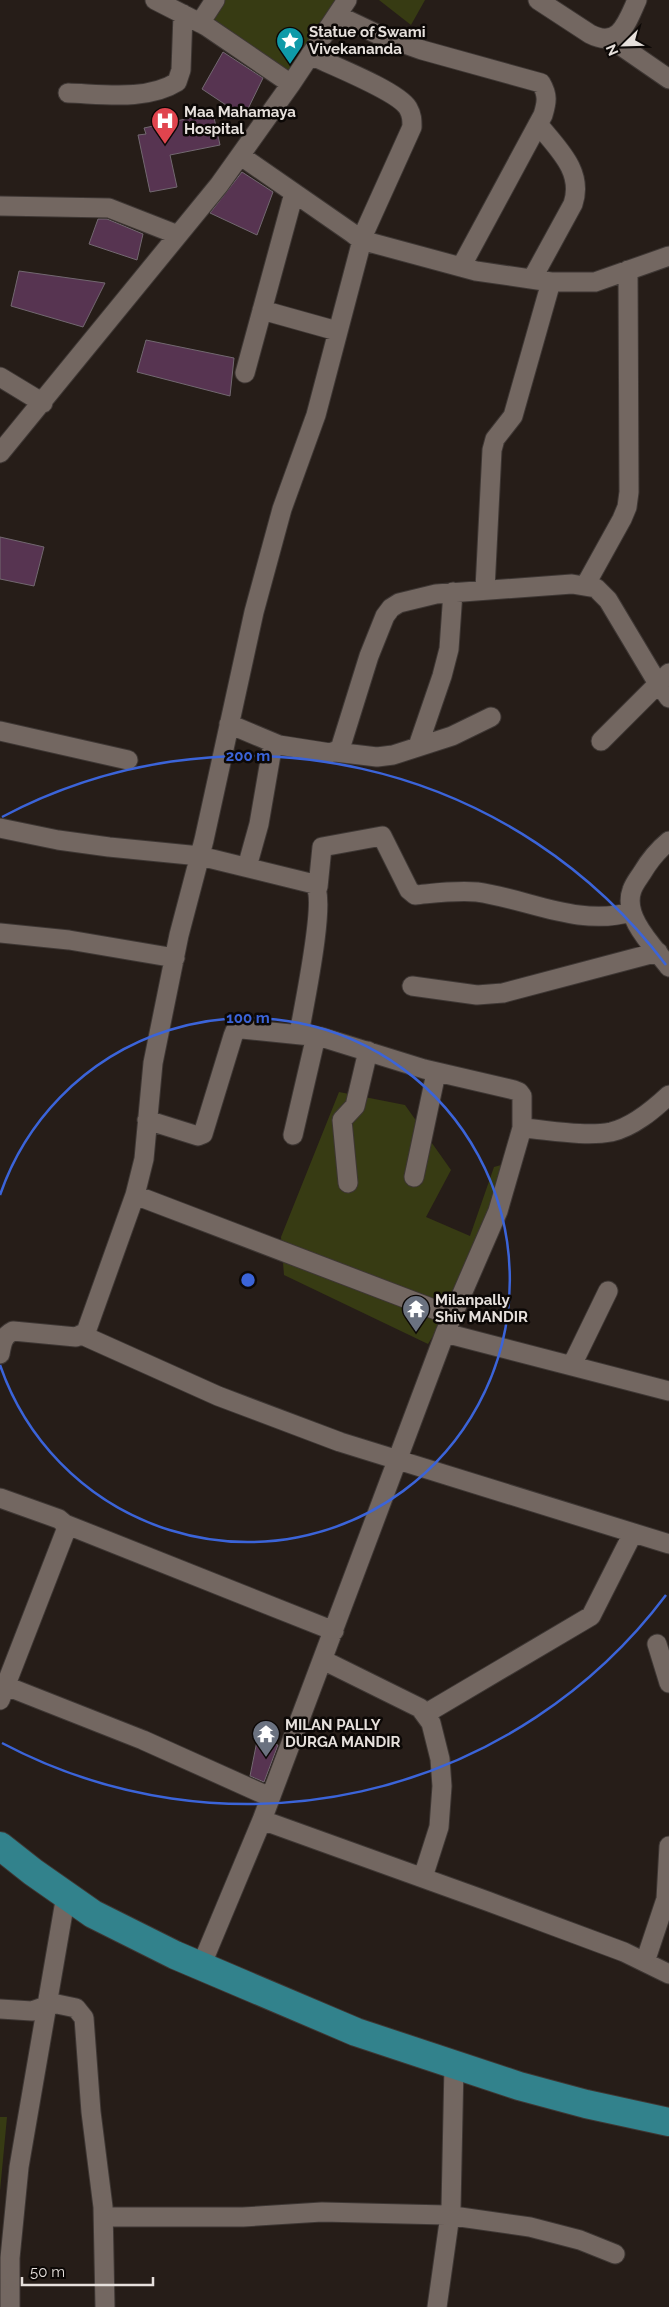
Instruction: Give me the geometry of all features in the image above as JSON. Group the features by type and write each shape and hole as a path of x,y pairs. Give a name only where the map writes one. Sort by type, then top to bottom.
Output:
{"main road":[{"path":"0,1846 93,1914 175,1955 356,2032 519,2086 586,2104 669,2122"}],"street":[{"path":"155,0 200,23 291,84"},
{"path":"200,23 215,0"},
{"path":"538,0 599,38 611,38 620,32 637,0"},
{"path":"0,453 43,403 241,156 342,7 377,34 422,50 542,83 548,101 538,124 461,267"},
{"path":"68,93 141,93 162,90 177,82 181,70 183,14"},
{"path":"611,38 669,80"},
{"path":"82,1336 86,1332 136,1195 144,1159 154,1063 184,914 200,856 252,620 282,509 312,430 337,331 358,260 361,240 412,127 413,118 408,108 391,94 310,55"},
{"path":"532,279 573,204 578,191 573,172 568,163 538,124"},
{"path":"241,156 361,240 476,271 550,282 595,282 669,256"},
{"path":"245,373 294,192"},
{"path":"0,206 109,208 178,235"},
{"path":"586,584 627,507 629,492 628,270"},
{"path":"485,589 492,450 495,439 513,416 550,282"},
{"path":"262,310 337,331"},
{"path":"0,377 43,403"},
{"path":"336,752 340,749 369,656 385,616 391,608 406,601 453,592 586,584 596,588 608,600 663,678 669,698"},
{"path":"418,746 442,676 449,649 453,592"},
{"path":"601,741 663,678"},
{"path":"230,724 273,743 287,747 377,757 394,755 452,736 491,717"},
{"path":"0,731 128,760"},
{"path":"247,867 259,824 273,743"},
{"path":"0,828 109,848 200,856 314,884 318,887"},
{"path":"293,1135 307,1035 322,847 382,836 409,890 415,895 467,891 566,912 609,917 631,912"},
{"path":"412,986 477,995 503,993 664,960 636,922 631,912 630,900 632,889 654,855 669,841"},
{"path":"0,933 69,940 175,958"},
{"path":"147,1120 201,1136 205,1130 235,1031 242,1029 307,1035 368,1051 436,1073 520,1092 522,1096 522,1128 498,1211 449,1325 262,1820 201,1966"},
{"path":"348,1183 342,1120 355,1106 368,1051"},
{"path":"414,1178 436,1073"},
{"path":"522,1128 595,1134 612,1132 652,1110 669,1095"},
{"path":"136,1195 449,1325 572,1365 669,1390"},
{"path":"572,1365 608,1291"},
{"path":"0,1354 3,1340 6,1335 13,1331 82,1336 218,1396 303,1429 398,1462 669,1544"},
{"path":"0,1498 59,1519 65,1524 334,1631"},
{"path":"65,1524 66,1530 3,1693 143,1740 270,1797"},
{"path":"425,1714 590,1616 633,1533"},
{"path":"657,1644 669,1683"},
{"path":"323,1660 420,1708 433,1730 440,1759 442,1786 438,1834 423,1877"},
{"path":"262,1820 423,1877 615,1949 669,1974"},
{"path":"645,1962 666,1899 669,1846"},
{"path":"10,2307 10,2258 19,2167 49,2005 66,1895"},
{"path":"0,2009 32,2011 57,2004 76,2008 84,2018 91,2112 104,2217 105,2307"},
{"path":"437,2307 450,2216 454,2065"},
{"path":"104,2217 243,2218 322,2212 450,2216 530,2227 580,2240 615,2254"}],"green space":[{"path":"219,0 352,0 289,79 205,22"},
{"path":"379,0 425,0 411,25"},
{"path":"339,1092 405,1105 451,1170 426,1217 470,1236 494,1167 512,1162 498,1211 492,1244 439,1332 433,1336 428,1344 284,1275 281,1237"},
{"path":"0,2117 7,2117 0,2191"}],"building":[{"path":"223,52 263,78 244,117 202,89"},
{"path":"213,113 220,145 170,155 177,187 150,192 138,135 146,134 144,128"},
{"path":"242,172 273,192 257,235 210,213"},
{"path":"98,219 107,219 143,234 137,260 89,244"},
{"path":"19,271 105,283 83,327 11,306"},
{"path":"146,340 234,358 230,396 137,372"},
{"path":"0,537 44,547 34,586 0,579"},
{"name":"MILAN PALLY DURGA MANDIR","path":"257,1741 278,1745 264,1782 250,1776"}],"place":[{"name":"Statue of Swami Vivekananda","path":"290,65"},
{"name":"Maa Mahamaya Hospital","path":"165,145"},
{"name":"Milanpally Shiv MANDIR","path":"416,1333"},
{"name":"MILAN PALLY DURGA MANDIR","path":"266,1758"}]}
